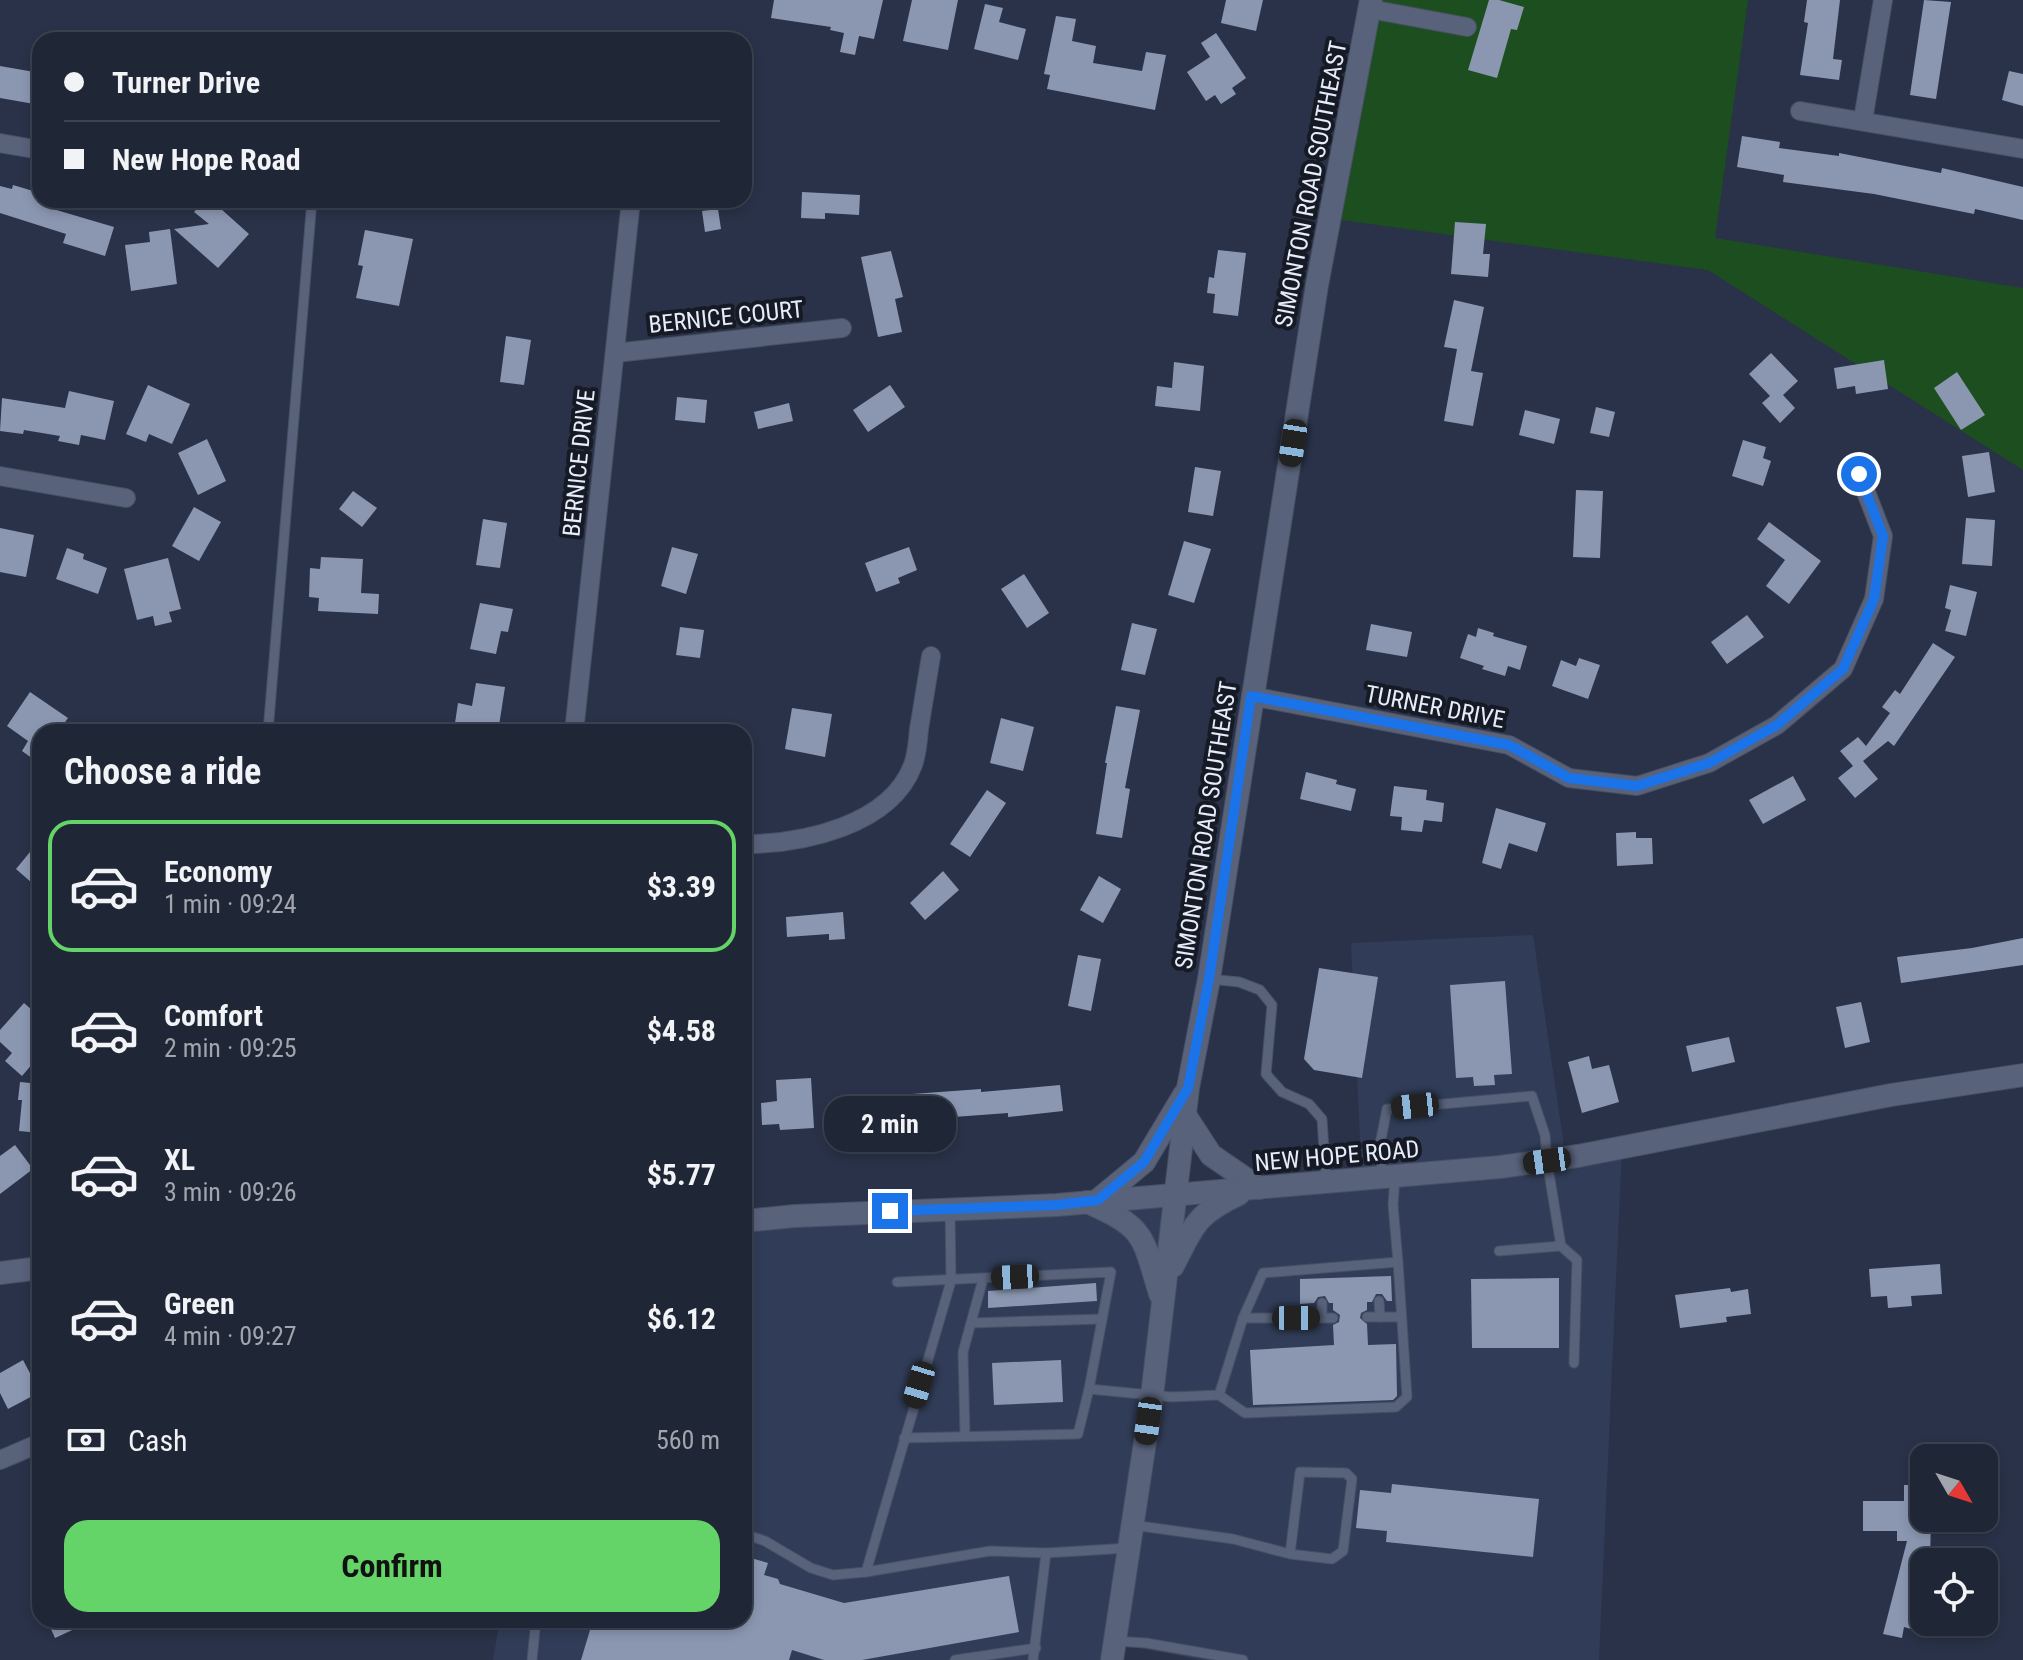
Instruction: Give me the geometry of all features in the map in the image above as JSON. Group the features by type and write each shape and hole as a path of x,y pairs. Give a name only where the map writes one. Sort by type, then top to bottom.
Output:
{"street":[{"path":"1863,120 1883,0"},
{"path":"1370,4 1467,27"},
{"name":"SIMONTON ROAD SOUTHEAST","path":"1114,1651 1152,1396 1188,1088 1209,979 1317,285 1370,4"},
{"path":"1800,111 2023,149"},
{"path":"0,143 32,149"},
{"name":"BERNICE DRIVE","path":"575,724 630,208"},
{"name":"BERNICE COURT","path":"615,353 842,328"},
{"name":"TURNER DRIVE","path":"1251,696 1509,745 1569,778 1637,786 1709,763 1777,725 1843,669 1874,599 1883,536 1859,474"},
{"path":"0,476 126,498"},
{"path":"752,844 845,828 887,802 914,763 931,656"},
{"name":"NEW HOPE ROAD","path":"752,1221 1092,1201 1388,1178 1547,1161 1891,1095 2023,1075"},
{"path":"1164,1291 1143,1238 1118,1216 1092,1201 1144,1162 1188,1088"},
{"path":"1164,1291 1199,1217 1213,1206 1254,1188 1211,1155 1185,1115"},
{"path":"0,1273 32,1269"},
{"path":"0,1460 32,1446"}],"lane":[{"path":"269,724 311,208"},
{"path":"1209,979 1239,982 1260,990 1272,1005 1266,1074 1282,1092 1309,1104 1322,1119 1326,1183"},
{"path":"1089,1389 1152,1396 1219,1395 1245,1413 1396,1407 1407,1397 1393,1205 1380,1144 1387,1109 1532,1096 1545,1135 1561,1246 1577,1260 1574,1363"},
{"path":"866,1572 951,1281 950,1209"},
{"path":"1499,1251 1561,1246"},
{"path":"1219,1395 1243,1318 1263,1273 1398,1262"},
{"path":"1377,1264 1377,1277"},
{"path":"1351,1265 1351,1278"},
{"path":"1321,1267 1321,1278"},
{"path":"897,1282 1111,1272 1078,1434 904,1438"},
{"path":"965,1436 963,1352 983,1279"},
{"path":"1379,1301 1380,1317"},
{"path":"1243,1318 1328,1318 1322,1303"},
{"path":"1367,1317 1400,1317"},
{"path":"971,1323 1102,1319"},
{"path":"1133,1525 1233,1539 1290,1554 1332,1559 1343,1551 1352,1479 1346,1473 1300,1472 1290,1554"},
{"path":"752,1537 811,1568 833,1575 990,1551 1046,1553 1129,1548"},
{"path":"1033,1660 1046,1553"},
{"path":"532,1660 535,1628"},
{"path":"1114,1651 1146,1643 1210,1657 1243,1660"},
{"path":"955,1660 1036,1648"}],"shaded area":[{"path":"1533,935 1565,1153 1622,1145 1599,1660 1201,1660 1124,1645 1121,1660 493,1660 499,1628 752,1628 752,1222 1197,1206 1362,1182 1351,943"}],"green space":[{"path":"1379,0 1748,0 1715,238 2023,288 2023,470 1708,270 1341,220"}],"building":[{"path":"774,0 883,0 874,39 859,36 855,55 840,52 844,33 830,30 831,27 771,18"},
{"path":"912,0 958,0 948,50 903,41"},
{"path":"1226,0 1263,0 1256,31 1221,23"},
{"path":"1489,0 1524,7 1517,30 1511,29 1497,78 1468,70"},
{"path":"1807,0 1840,0 1833,59 1842,60 1839,80 1800,75 1808,23 1804,22"},
{"path":"1924,0 1951,2 1936,99 1910,95"},
{"path":"985,4 1003,8 999,22 1026,29 1018,60 974,49"},
{"path":"1056,16 1076,19 1072,41 1096,46 1093,63 1142,71 1146,52 1166,55 1155,110 1047,89 1050,75 1044,74"},
{"path":"1216,33 1246,78 1232,88 1236,94 1221,104 1215,95 1206,101 1187,72 1210,57 1201,43"},
{"path":"0,66 32,72 32,104 0,98"},
{"path":"2009,71 2023,74 2023,106 2002,100"},
{"path":"1742,136 1780,142 1779,148 1839,156 1839,153 1941,173 1942,168 2023,187 2023,220 1975,209 1974,214 1874,194 1783,182 1784,175 1737,167"},
{"path":"13,185 32,191 32,208 53,208 114,227 105,256 63,243 66,234 0,213 0,186 12,189"},
{"path":"802,192 860,195 859,215 825,213 825,219 801,218"},
{"path":"198,208 220,208 249,234 218,268 174,229 209,224 194,212"},
{"path":"718,209 721,229 705,232 702,211"},
{"path":"1455,222 1486,224 1483,254 1490,254 1488,277 1451,274"},
{"path":"170,229 177,284 131,291 125,245 150,242 149,232"},
{"path":"365,230 413,239 399,306 356,298 363,266 358,265"},
{"path":"1218,250 1246,253 1238,316 1213,313 1215,294 1207,293 1209,277 1214,278"},
{"path":"891,251 903,297 895,299 902,332 878,337 861,257"},
{"path":"1454,300 1484,307 1471,371 1483,373 1473,426 1444,421 1457,349 1444,347"},
{"path":"506,336 531,340 524,385 500,382"},
{"path":"1771,353 1798,381 1783,395 1795,408 1780,423 1762,403 1770,396 1749,374"},
{"path":"1884,360 1888,389 1856,394 1855,386 1837,389 1834,368"},
{"path":"1174,362 1204,366 1200,411 1155,406 1157,386 1172,388"},
{"path":"1957,372 1985,415 1961,430 1934,388"},
{"path":"148,385 190,404 172,444 149,434 146,442 126,434"},
{"path":"890,385 905,407 868,432 853,410"},
{"path":"69,391 114,401 105,440 81,435 79,445 58,441 60,436 24,430 23,434 0,431 2,398 65,408"},
{"path":"677,397 707,400 705,423 675,420"},
{"path":"789,403 793,421 758,429 754,412"},
{"path":"1596,407 1615,412 1609,437 1590,433"},
{"path":"1525,410 1560,419 1554,444 1519,435"},
{"path":"207,439 226,481 198,495 178,453"},
{"path":"1743,440 1766,447 1763,458 1771,461 1763,486 1732,476"},
{"path":"1989,452 1995,492 1968,497 1962,456"},
{"path":"1195,467 1221,471 1213,516 1188,512"},
{"path":"1576,490 1603,491 1600,558 1573,557"},
{"path":"353,491 377,508 362,527 339,509"},
{"path":"194,507 221,522 199,561 172,546"},
{"path":"1966,518 1995,520 1992,566 1962,564"},
{"path":"483,519 507,523 500,568 476,565"},
{"path":"1769,522 1821,561 1789,604 1766,586 1785,560 1757,539"},
{"path":"0,528 34,535 26,577 0,572"},
{"path":"1184,541 1211,549 1194,603 1168,595"},
{"path":"672,547 698,554 686,594 661,586"},
{"path":"909,547 917,570 898,578 900,583 876,592 865,563"},
{"path":"67,548 84,554 83,559 107,568 98,594 56,579"},
{"path":"321,557 363,559 361,593 379,594 378,614 318,611 319,598 309,597 310,568 320,569"},
{"path":"168,558 181,609 169,612 172,622 155,626 153,616 137,620 124,569"},
{"path":"1024,574 1049,613 1027,628 1001,589"},
{"path":"1950,585 1977,592 1966,636 1945,631 1951,610 1945,608"},
{"path":"480,603 513,609 508,632 501,631 496,654 470,649"},
{"path":"1747,615 1764,637 1727,664 1711,642"},
{"path":"1132,623 1157,629 1145,675 1121,670"},
{"path":"1371,624 1412,632 1407,657 1366,650"},
{"path":"680,627 704,630 700,658 676,655"},
{"path":"1478,628 1527,646 1520,670 1508,666 1505,676 1460,658 1468,634 1476,637"},
{"path":"1933,643 1955,657 1894,746 1888,741 1863,761 1878,779 1855,798 1838,778 1853,766 1840,751 1858,737 1866,746 1890,713 1882,707 1895,690 1900,694"},
{"path":"1579,658 1600,665 1588,699 1552,686 1561,660 1576,666"},
{"path":"476,683 505,687 499,724 455,723 458,703 472,706"},
{"path":"30,692 68,718 64,724 32,724 32,758 22,751 28,741 7,726"},
{"path":"1116,706 1140,710 1125,788 1130,789 1122,838 1096,834"},
{"path":"792,708 832,714 825,757 785,749"},
{"path":"1001,718 1034,727 1023,771 990,763"},
{"path":"1306,772 1337,780 1336,784 1356,789 1351,811 1300,799"},
{"path":"1793,776 1806,800 1763,824 1749,800"},
{"path":"1394,786 1427,790 1426,800 1444,803 1442,822 1424,820 1422,832 1401,830 1402,817 1390,816"},
{"path":"987,790 1006,803 970,857 950,844"},
{"path":"1496,808 1546,823 1537,852 1509,843 1501,869 1482,863"},
{"path":"1636,832 1636,838 1652,838 1653,864 1617,866 1616,833"},
{"path":"30,852 32,854 32,883 16,869"},
{"path":"943,871 959,890 925,920 910,903"},
{"path":"1099,876 1121,889 1103,923 1080,910"},
{"path":"843,912 845,939 829,940 829,934 787,937 786,917"},
{"path":"2023,938 2023,965 1901,983 1897,957"},
{"path":"1078,955 1101,959 1091,1011 1068,1006"},
{"path":"1319,968 1378,977 1362,1078 1314,1070 1304,1059"},
{"path":"1505,981 1512,1074 1494,1075 1495,1085 1474,1086 1473,1077 1456,1078 1450,985"},
{"path":"1861,1002 1870,1042 1845,1048 1836,1007"},
{"path":"24,1003 32,1010 32,1064 22,1076 5,1061 12,1053 0,1042 0,1030"},
{"path":"1729,1037 1735,1062 1692,1072 1686,1046"},
{"path":"1589,1056 1592,1069 1609,1065 1619,1102 1582,1113 1568,1062"},
{"path":"811,1078 814,1128 780,1130 779,1124 762,1125 761,1103 777,1101 776,1080"},
{"path":"20,1082 32,1083 32,1132 19,1131 22,1100 18,1100"},
{"path":"1060,1085 1063,1111 1008,1117 1008,1113 845,1125 843,1099"},
{"path":"15,1145 32,1170 0,1194 0,1156"},
{"path":"1940,1264 1942,1294 1911,1296 1912,1306 1888,1308 1887,1296 1871,1297 1869,1269"},
{"path":"1391,1276 1392,1301 1387,1301 1382,1294 1376,1294 1372,1302 1367,1302 1367,1310 1361,1313 1360,1318 1367,1324 1368,1345 1396,1344 1397,1396 1393,1400 1253,1405 1250,1350 1334,1345 1333,1325 1339,1322 1340,1315 1325,1296 1318,1297 1314,1303 1300,1304 1300,1279"},
{"path":"1559,1278 1559,1348 1472,1348 1471,1279"},
{"path":"1096,1283 1097,1301 988,1308 988,1291"},
{"path":"1730,1288 1731,1292 1748,1289 1751,1314 1726,1317 1727,1322 1680,1328 1675,1295"},
{"path":"23,1360 32,1377 32,1396 8,1409 0,1393 0,1373"},
{"path":"1061,1360 1063,1402 994,1405 992,1363"},
{"path":"1392,1484 1539,1499 1533,1557 1386,1542 1387,1531 1356,1528 1360,1490 1391,1493"},
{"path":"1904,1485 1910,1485 1910,1532 1931,1532 1930,1548 1910,1548 1910,1629 1904,1627 1902,1638 1883,1634 1907,1541 1897,1541 1897,1531 1863,1531 1863,1501 1904,1501"},
{"path":"752,1558 768,1563 764,1575 778,1579 780,1584 844,1603 1009,1576 1019,1632 862,1660 824,1660 792,1650 789,1660 581,1660 591,1628 752,1628"},
{"path":"51,1628 77,1628 55,1638"}],"route":[{"path":"890,1211 1057,1205 1098,1200 1144,1162 1188,1088 1209,979 1251,696 1509,745 1569,778 1637,786 1709,763 1777,725 1843,669 1874,599 1883,536 1859,474"}]}
